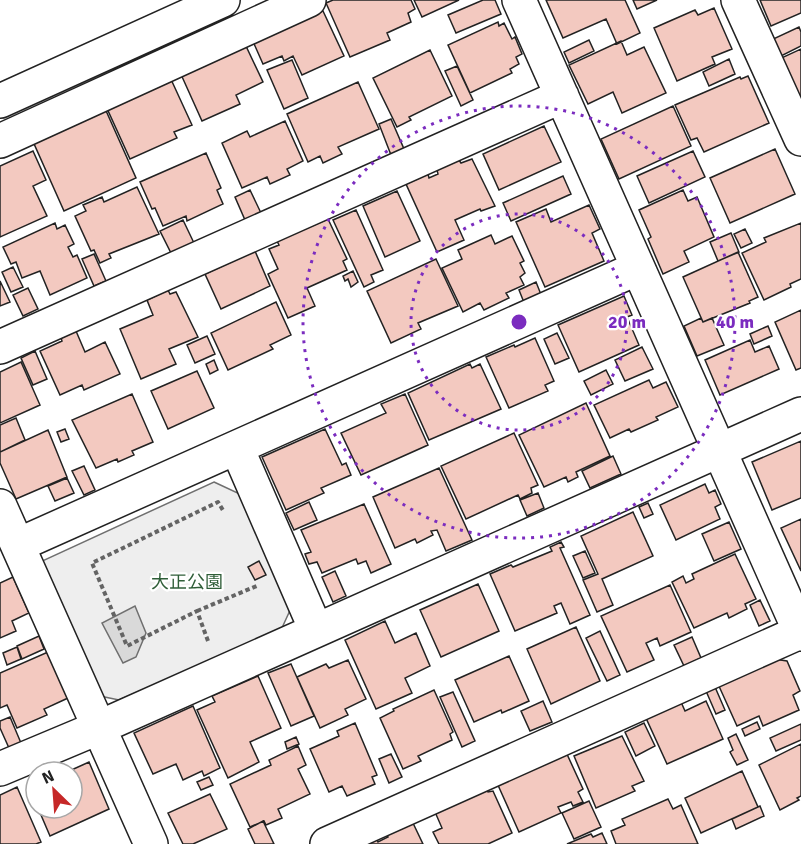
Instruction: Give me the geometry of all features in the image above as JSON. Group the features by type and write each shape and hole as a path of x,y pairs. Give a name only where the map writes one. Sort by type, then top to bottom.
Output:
{"street":[{"path":"0,101 223,0"},
{"path":"0,141 309,0"},
{"path":"327,844 801,633 519,0"},
{"path":"738,0 801,139"},
{"path":"0,347 561,96"},
{"path":"18,545 638,268"},
{"path":"0,768 100,727 801,414"},
{"path":"237,448 316,630"},
{"path":"0,506 152,844"}],"path":[{"path":"229,522 218,502 92,563 127,646 196,611 261,584 256,574"},
{"path":"196,611 220,673"}],"green space":[{"name":"大正公園","path":"214,482 242,495 292,606 281,630 119,700 100,696 40,562"}],"shaded area":[{"path":"135,606 146,633 136,657 123,663 102,623"}],"building":[{"path":"333,0 411,0 415,9 408,13 411,22 387,33 390,40 350,57 326,3"},
{"path":"414,0 459,0 422,17"},
{"path":"483,0 495,0 501,14 456,33 448,15"},
{"path":"546,0 625,0 640,33 617,44 606,19 563,38"},
{"path":"633,0 657,0 637,9"},
{"path":"760,0 801,0 801,13 771,26"},
{"path":"714,8 732,49 712,57 715,64 677,81 654,28 695,10 698,15"},
{"path":"323,11 344,56 302,75 293,56 284,61 282,56 263,64 251,37"},
{"path":"498,22 499,26 504,23 512,39 515,37 522,54 516,57 519,64 510,69 512,73 470,93 448,45"},
{"path":"799,27 801,46 779,57 771,40"},
{"path":"589,40 594,51 569,63 564,52"},
{"path":"621,41 627,55 644,47 666,93 622,113 613,92 588,104 569,65"},
{"path":"245,44 263,82 236,95 240,104 202,121 179,70"},
{"path":"801,49 801,100 777,60"},
{"path":"430,50 452,96 409,117 411,120 397,127 373,78"},
{"path":"729,59 735,74 709,86 703,72"},
{"path":"292,60 308,98 284,109 267,70"},
{"path":"457,66 473,100 461,106 445,71"},
{"path":"169,75 192,125 174,132 177,138 130,159 105,104"},
{"path":"748,76 769,123 704,152 697,138 691,140 675,105 740,77 741,79"},
{"path":"358,82 379,129 338,147 342,154 323,163 320,156 308,162 287,114"},
{"path":"103,104 136,178 64,211 31,137"},
{"path":"673,106 691,146 619,179 601,139"},
{"path":"391,119 404,149 391,155 379,124"},
{"path":"285,121 303,161 287,169 290,175 270,184 267,177 242,188 222,143 247,131 250,137"},
{"path":"544,126 561,162 499,190 483,154"},
{"path":"775,149 795,194 730,223 710,178"},
{"path":"33,151 46,180 33,186 47,216 0,237 0,166"},
{"path":"693,151 705,177 649,203 637,176"},
{"path":"206,153 221,188 217,190 223,204 187,221 186,216 163,226 155,208 152,209 140,182"},
{"path":"472,159 495,206 481,211 480,209 455,220 464,240 437,252 406,184 428,174 429,178 438,174 437,170 459,160 461,163"},
{"path":"563,176 571,194 511,221 503,203"},
{"path":"137,187 159,234 109,254 111,258 100,263 94,250 91,251 75,216 86,211 83,205 102,197 104,202"},
{"path":"250,190 261,213 245,220 235,197"},
{"path":"683,190 688,201 697,197 714,237 684,251 689,262 663,274 639,210"},
{"path":"397,191 420,241 385,257 363,206"},
{"path":"589,205 600,229 592,233 604,261 545,287 516,222 546,209 551,222"},
{"path":"356,210 383,270 371,275 374,282 364,287 333,220"},
{"path":"328,219 347,259 343,261 347,270 307,288 315,306 288,318 268,274 278,269 269,249 279,245 277,241"},
{"path":"183,220 194,243 171,253 160,231"},
{"path":"55,223 57,229 65,225 74,244 68,247 73,257 77,255 87,278 50,295 40,271 22,278 16,262 11,264 3,247"},
{"path":"801,223 801,279 790,284 791,287 764,300 742,253 766,242 764,238"},
{"path":"745,229 752,243 741,248 734,234"},
{"path":"731,233 739,252 718,261 710,242"},
{"path":"491,235 495,244 512,236 524,261 520,263 525,273 520,277 524,285 506,293 509,298 484,310 480,303 463,312 442,268 462,259 458,250"},
{"path":"255,251 270,286 221,309 205,274"},
{"path":"738,252 758,297 749,301 750,303 703,322 683,277"},
{"path":"94,254 106,281 94,286 82,259"},
{"path":"436,259 458,306 418,323 421,329 391,343 367,291"},
{"path":"13,267 23,287 11,292 2,272"},
{"path":"353,271 358,282 351,287 348,279 345,281 343,276"},
{"path":"0,281 10,302 0,306"},
{"path":"536,282 542,297 525,305 519,290"},
{"path":"28,288 38,309 23,316 13,295"},
{"path":"168,290 170,294 176,292 198,337 169,349 176,364 141,379 120,329 153,315 147,300"},
{"path":"624,296 632,315 627,317 639,345 579,372 558,325"},
{"path":"276,302 291,335 270,345 273,349 228,370 211,333"},
{"path":"801,310 801,368 796,370 775,322"},
{"path":"701,318 703,322 712,318 724,345 697,356 684,326"},
{"path":"768,326 772,336 754,344 750,334"},
{"path":"76,331 85,352 105,342 120,374 84,390 82,385 60,395 40,351 62,341 61,338"},
{"path":"557,333 569,358 555,364 544,339"},
{"path":"207,336 215,354 195,363 187,345"},
{"path":"535,338 554,381 545,385 548,391 509,408 486,357"},
{"path":"750,340 755,352 769,346 779,369 720,395 705,360"},
{"path":"642,347 653,369 625,381 615,360"},
{"path":"35,351 47,379 33,385 21,358"},
{"path":"214,360 218,370 210,374 206,364"},
{"path":"21,362 40,405 0,423 0,372"},
{"path":"470,364 472,368 480,364 501,409 429,440 408,393"},
{"path":"606,370 613,384 591,395 584,381"},
{"path":"197,371 214,408 168,429 151,391"},
{"path":"649,380 653,388 666,382 678,407 656,417 658,420 610,438 594,405"},
{"path":"132,394 153,442 132,451 134,455 96,468 72,420"},
{"path":"405,394 428,445 361,475 341,433 386,413 381,404"},
{"path":"586,403 610,456 576,472 578,477 568,482 566,477 544,487 519,435"},
{"path":"16,418 25,440 0,452 0,425"},
{"path":"65,429 69,439 61,442 57,432"},
{"path":"325,429 342,465 346,463 351,475 321,488 324,493 286,510 262,457"},
{"path":"48,430 67,477 16,499 0,463 0,452"},
{"path":"514,433 538,485 531,488 532,493 520,499 518,495 466,519 441,466"},
{"path":"801,441 801,498 772,510 752,462"},
{"path":"613,456 621,474 590,488 582,471"},
{"path":"84,466 95,490 84,495 72,471"},
{"path":"439,468 472,540 446,551 437,530 431,531 433,535 417,543 415,539 395,548 373,497"},
{"path":"67,478 74,493 55,501 48,486"},
{"path":"705,484 709,493 715,490 721,504 715,507 720,519 676,540 660,505"},
{"path":"538,493 544,508 527,516 520,500"},
{"path":"309,502 317,520 294,530 286,513"},
{"path":"648,503 653,514 644,518 639,507"},
{"path":"364,504 391,564 371,573 366,561 358,564 356,559 322,573 317,562 309,564 305,554 311,552 301,530"},
{"path":"633,512 653,556 602,579 613,605 597,612 583,580 598,574 581,536"},
{"path":"801,519 801,571 781,528"},
{"path":"729,522 741,549 714,561 702,534"},
{"path":"561,542 564,547 560,548 590,615 570,624 561,603 554,606 557,613 515,631 490,574 552,551 550,547"},
{"path":"585,551 595,573 583,578 573,556"},
{"path":"735,554 756,599 745,604 747,609 729,618 727,613 694,628 672,582 683,576 686,583 694,579 692,574"},
{"path":"259,561 266,575 255,580 248,567"},
{"path":"335,571 346,596 333,602 322,577"},
{"path":"13,577 29,613 12,621 16,631 0,638 0,583"},
{"path":"478,584 499,631 441,657 420,610"},
{"path":"670,585 691,632 660,646 657,638 646,643 654,660 627,672 601,616"},
{"path":"760,600 770,621 759,626 750,605"},
{"path":"385,621 395,643 416,633 430,666 405,678 412,693 376,709 345,640"},
{"path":"576,627 600,681 551,704 527,649"},
{"path":"600,631 620,675 607,681 586,638"},
{"path":"39,636 44,649 22,659 17,646"},
{"path":"692,637 701,658 684,666 674,645"},
{"path":"17,647 21,659 7,665 3,653"},
{"path":"48,652 68,698 44,709 47,715 17,728 7,705 0,708 0,673"},
{"path":"509,656 529,701 474,722 455,680"},
{"path":"774,659 787,661 800,691 793,695 799,710 763,726 759,716 737,726 718,684"},
{"path":"348,660 366,699 345,709 348,715 320,728 297,677 326,664 329,668"},
{"path":"291,664 314,716 291,726 268,673"},
{"path":"258,676 281,728 250,742 259,762 228,778 197,710 215,702 212,696"},
{"path":"715,687 725,710 716,714 706,691"},
{"path":"434,690 453,732 450,734 452,740 418,756 421,761 403,769 380,718 394,711 393,709"},
{"path":"453,692 475,741 462,747 440,697"},
{"path":"543,701 552,722 530,731 521,711"},
{"path":"706,701 723,739 667,764 646,718 681,702 685,711"},
{"path":"193,706 220,768 204,776 202,771 183,780 176,764 153,774 134,733"},
{"path":"10,717 21,743 9,748 0,728 0,721"},
{"path":"757,722 760,729 745,736 742,729"},
{"path":"355,723 377,775 372,777 375,784 347,796 342,786 329,792 310,749 339,736 337,731"},
{"path":"644,723 655,746 636,756 625,732"},
{"path":"801,724 801,740 776,751 770,738"},
{"path":"736,734 748,760 737,765 730,752 733,750 728,738"},
{"path":"622,736 644,781 632,786 635,791 596,808 574,756"},
{"path":"296,737 299,744 287,749 285,742"},
{"path":"801,744 801,796 797,798 799,800 780,810 759,765"},
{"path":"298,746 306,765 298,769 310,794 278,809 282,818 266,825 264,821 250,827 230,784 271,765 269,760"},
{"path":"566,752 583,789 578,792 583,802 573,806 571,802 558,807 561,813 519,832 497,783"},
{"path":"391,754 402,777 389,783 379,759"},
{"path":"89,762 109,809 50,836 43,820 84,820 84,764"},
{"path":"742,771 758,807 701,833 685,798"},
{"path":"209,777 213,785 201,790 197,782"},
{"path":"17,787 24,803 24,820 31,820 41,842 0,844 0,795"},
{"path":"486,789 488,792 493,791 512,833 488,844 439,844 433,832 442,828 435,812"},
{"path":"210,794 227,829 193,844 183,844 168,813"},
{"path":"668,799 673,809 681,805 698,844 616,844 611,831 625,825 622,819"},
{"path":"589,801 601,827 574,839 562,813"},
{"path":"760,806 764,816 736,829 732,819"},
{"path":"263,821 274,844 255,844 248,829"},
{"path":"412,821 423,844 359,844 376,836 378,842 388,837 385,832"},
{"path":"602,833 607,844 567,844 591,834 593,837"}]}
